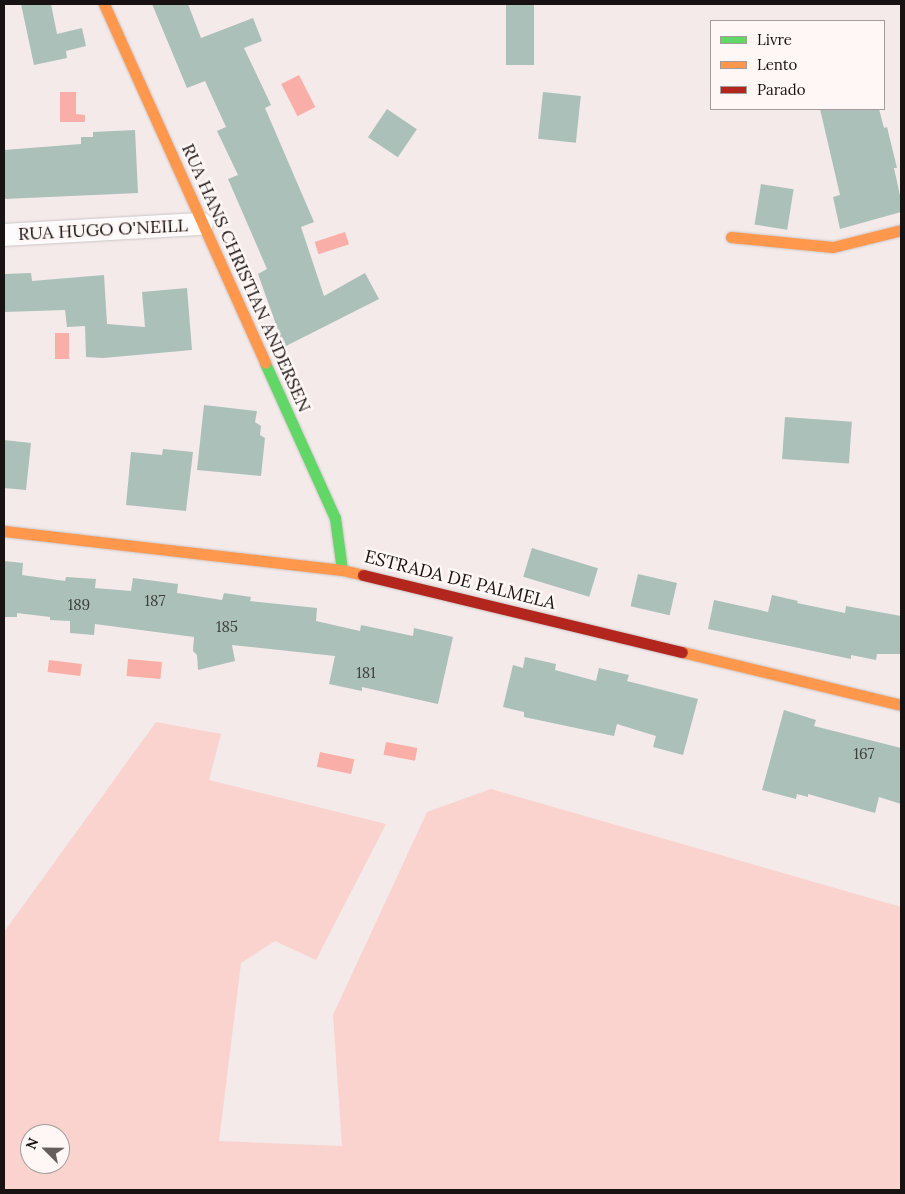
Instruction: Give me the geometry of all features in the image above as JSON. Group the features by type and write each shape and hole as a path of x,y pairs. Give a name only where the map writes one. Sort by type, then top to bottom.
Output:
{"street":[{"name":"RUA HANS CHRISTIAN ANDERSEN","path":"104,4 335,518 342,570"},
{"name":"RUA HUGO O'NEILL","path":"4,235 202,224"},
{"path":"731,237 833,247 901,230"},
{"name":"ESTRADA DE PALMELA","path":"4,531 342,570 901,705"}],"shaded area":[{"path":"299,75 315,107 298,116 281,84"},
{"path":"60,92 76,92 76,114 85,115 85,122 60,122"},
{"path":"345,232 349,244 319,254 315,242"},
{"path":"55,333 69,333 69,359 55,359"},
{"path":"128,659 162,662 160,679 127,676"},
{"path":"49,660 82,664 80,676 48,672"},
{"path":"156,722 221,734 209,780 386,824 316,960 275,941 241,963 219,1141 342,1146 333,1015 427,812 491,789 901,907 901,1190 4,1190 4,932"},
{"path":"386,742 417,748 415,761 384,755"},
{"path":"320,752 354,759 351,774 317,767"}],"building":[{"path":"21,4 51,4 57,34 82,28 86,46 66,51 67,58 34,65"},
{"path":"152,4 188,4 201,38 253,18 262,41 244,48 271,105 265,108 314,222 301,227 324,296 365,273 379,299 284,347 258,274 267,269 228,179 238,175 217,131 226,127 205,81 187,88"},
{"path":"506,4 534,4 534,65 506,65"},
{"path":"543,92 581,96 576,143 538,139"},
{"path":"387,109 417,129 398,157 368,137"},
{"path":"820,110 879,110 884,128 887,127 897,168 894,168 901,200 901,212 840,229 833,197 840,195"},
{"path":"135,130 138,193 4,199 4,150 81,144 81,137 93,137 93,132"},
{"path":"761,184 794,189 787,230 755,224"},
{"path":"31,273 32,281 104,275 107,324 145,327 142,292 187,288 192,350 103,358 86,357 85,326 67,327 65,310 4,312 4,274"},
{"path":"204,405 257,411 255,422 261,426 260,435 265,438 261,476 197,470"},
{"path":"785,417 852,422 849,464 782,459"},
{"path":"4,440 31,443 26,490 4,488"},
{"path":"163,449 193,452 186,511 126,505 131,452 162,455"},
{"path":"532,548 598,568 589,597 523,577"},
{"path":"4,561 23,563 22,575 65,581 66,577 96,579 95,588 131,591 133,578 178,584 177,593 222,600 224,593 251,597 250,601 317,608 316,621 360,631 361,625 413,636 414,628 453,637 438,704 362,687 362,691 329,684 335,656 232,645 235,661 198,670 197,655 193,651 194,637 95,624 94,635 70,633 70,621 50,620 50,617 17,613 17,617 4,617"},
{"path":"638,574 677,583 670,615 631,606"},
{"path":"772,595 798,601 797,603 845,613 846,606 901,616 901,654 877,654 876,660 851,655 851,659 708,629 714,600 768,612"},
{"path":"525,657 556,664 555,670 596,681 599,668 629,675 627,681 698,699 683,755 653,747 656,736 617,724 614,736 524,717 524,712 503,707 513,665 523,668"},
{"path":"784,710 816,720 814,726 901,748 901,804 879,797 875,813 808,794 808,797 797,794 796,799 762,790"}],"traffic: fast":[{"path":"265,363 335,518 342,570"}],"traffic: slow":[{"path":"104,4 265,363"},
{"path":"731,237 833,247 901,230"},
{"path":"4,531 342,570 363,575"},
{"path":"682,652 901,705"}],"traffic: jam":[{"path":"363,575 682,652"}]}
